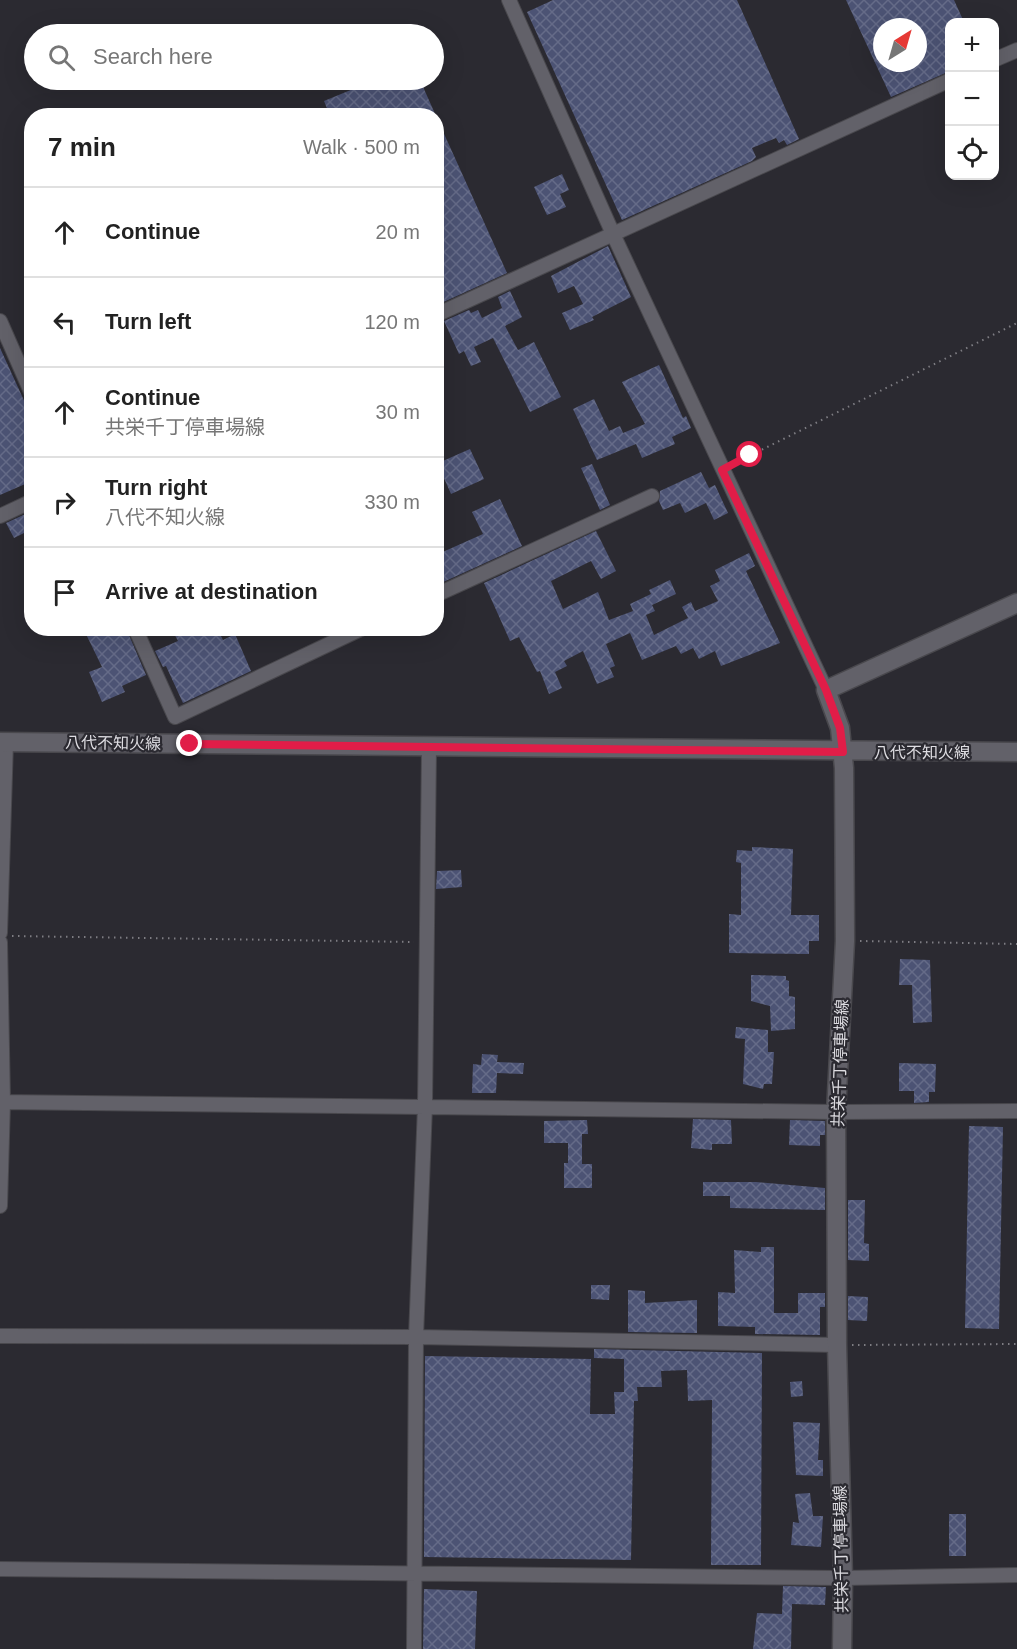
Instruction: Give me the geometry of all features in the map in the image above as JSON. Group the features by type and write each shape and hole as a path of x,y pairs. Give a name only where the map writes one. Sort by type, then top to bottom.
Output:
{"main road":[{"path":"826,690 1017,603"},
{"name":"共栄千丁停車場線","path":"826,690 840,728 843,752 845,941 836,1112 842,1649"},
{"name":"八代不知火線","path":"3,742 1017,752"}],"street":[{"path":"509,0 613,234 826,690"},
{"path":"999,58 1017,50"},
{"path":"444,311 945,82"},
{"path":"0,321 24,376"},
{"path":"444,591 652,496"},
{"path":"0,516 24,505"},
{"path":"139,636 175,717 346,636"},
{"path":"0,1206 4,937 3,742"},
{"path":"414,1649 416,1338 425,1106 429,747"},
{"path":"1,1102 836,1112 1017,1111"},
{"path":"0,1336 416,1338 837,1345"},
{"path":"0,1569 843,1578 1017,1575"}],"path":[{"path":"722,470 1017,323"},
{"path":"4,937 426,942"},
{"path":"845,941 1017,944"},
{"path":"837,1345 1017,1344"}],"building":[{"path":"553,0 737,0 799,139 787,145 784,140 779,143 776,138 752,148 756,157 752,161 622,220 527,12"},
{"path":"846,0 954,0 962,18 945,18 945,73 891,97 879,72 927,72 927,18 873,18 873,58"},
{"path":"351,90 424,90 432,108 327,108 324,101"},
{"path":"444,134 507,273 444,302"},
{"path":"562,174 569,190 560,194 566,207 547,215 534,187"},
{"path":"608,246 631,297 592,317 594,320 570,330 562,313 583,304 574,286 558,293 551,276"},
{"path":"510,291 522,317 505,326 518,350 534,342 561,397 530,412 493,338 474,347 481,362 471,366 464,351 459,354 444,321 469,310 471,313 478,310 482,318 502,308 498,297"},
{"path":"0,348 24,400 24,484 0,495"},
{"path":"659,365 683,418 686,416 691,428 672,437 675,444 642,458 636,444 597,460 573,409 594,399 609,431 620,426 623,433 645,424 622,382"},
{"path":"470,449 484,479 451,494 444,478 444,460"},
{"path":"592,464 610,505 600,510 581,468"},
{"path":"701,472 709,488 715,485 728,513 714,520 706,503 685,513 680,503 663,510 659,501 660,491"},
{"path":"500,499 522,546 444,582 444,551 483,534 472,512"},
{"path":"24,515 24,533 14,538 6,523"},
{"path":"596,531 616,571 601,579 591,561 551,581 563,609 598,592 609,620 633,611 630,604 651,594 649,590 670,580 676,594 652,605 655,611 646,615 654,635 688,618 682,607 691,602 695,611 718,601 710,586 720,581 715,570 749,553 755,566 746,571 780,643 721,666 715,651 699,659 693,648 681,654 676,646 642,660 630,633 606,644 615,666 610,668 614,677 597,684 583,651 564,661 567,666 555,672 562,688 549,694 540,671 537,672 519,637 510,641 484,583"},
{"path":"87,636 129,636 146,675 122,686 125,692 102,702 89,672 102,667"},
{"path":"175,636 221,636 223,640 236,636 251,671 183,703 166,666 163,667 155,651 178,641"},
{"path":"752,847 793,849 791,915 819,915 819,941 809,941 809,954 729,953 729,914 741,915 741,863 736,862 737,850 752,851"},
{"path":"461,870 462,887 436,889 437,871"},
{"path":"900,959 930,960 932,1022 913,1023 912,985 899,985"},
{"path":"751,975 786,976 786,980 789,981 789,996 795,997 795,1029 771,1031 770,1006 751,1001"},
{"path":"736,1027 768,1030 768,1052 774,1052 772,1084 764,1084 763,1089 743,1084 745,1039 735,1038"},
{"path":"482,1054 498,1055 497,1062 524,1063 523,1074 497,1073 496,1093 472,1093 473,1064 481,1065"},
{"path":"899,1063 936,1064 935,1092 929,1092 929,1102 914,1103 914,1091 899,1091"},
{"path":"693,1119 731,1120 732,1144 712,1144 712,1150 691,1148"},
{"path":"587,1120 588,1134 582,1134 582,1164 592,1164 592,1188 564,1188 564,1163 568,1163 568,1143 544,1143 544,1121"},
{"path":"790,1120 825,1121 825,1135 820,1135 820,1146 789,1145"},
{"path":"969,1126 1003,1127 999,1329 965,1328"},
{"path":"703,1182 756,1182 825,1188 825,1210 730,1208 730,1196 703,1196"},
{"path":"848,1200 865,1200 864,1243 869,1244 869,1261 848,1260"},
{"path":"761,1247 774,1247 774,1313 798,1313 798,1293 825,1293 825,1307 820,1307 820,1335 755,1334 755,1327 718,1326 718,1292 735,1293 734,1250 761,1252"},
{"path":"591,1285 610,1285 609,1300 591,1299"},
{"path":"628,1290 645,1291 645,1303 697,1300 697,1333 628,1332"},
{"path":"848,1296 868,1297 867,1321 848,1320"},
{"path":"594,1349 762,1353 761,1565 711,1565 712,1400 688,1401 687,1370 661,1371 662,1387 637,1387 638,1401 634,1401 631,1560 424,1557 425,1356 591,1359 590,1414 615,1414 614,1392 624,1392 624,1359 594,1358"},
{"path":"802,1381 803,1396 791,1397 790,1382"},
{"path":"793,1422 820,1423 818,1460 823,1460 823,1476 796,1475"},
{"path":"810,1493 813,1516 823,1516 821,1547 791,1545 793,1522 799,1523 795,1494"},
{"path":"949,1514 966,1514 966,1556 949,1556"},
{"path":"783,1586 826,1587 825,1605 792,1604 791,1649 753,1649 757,1613 782,1614"},
{"path":"424,1589 477,1591 475,1649 423,1649"}],"route":[{"path":"190,744 843,752 840,728 826,690 758,541 722,470 750,455"}]}
